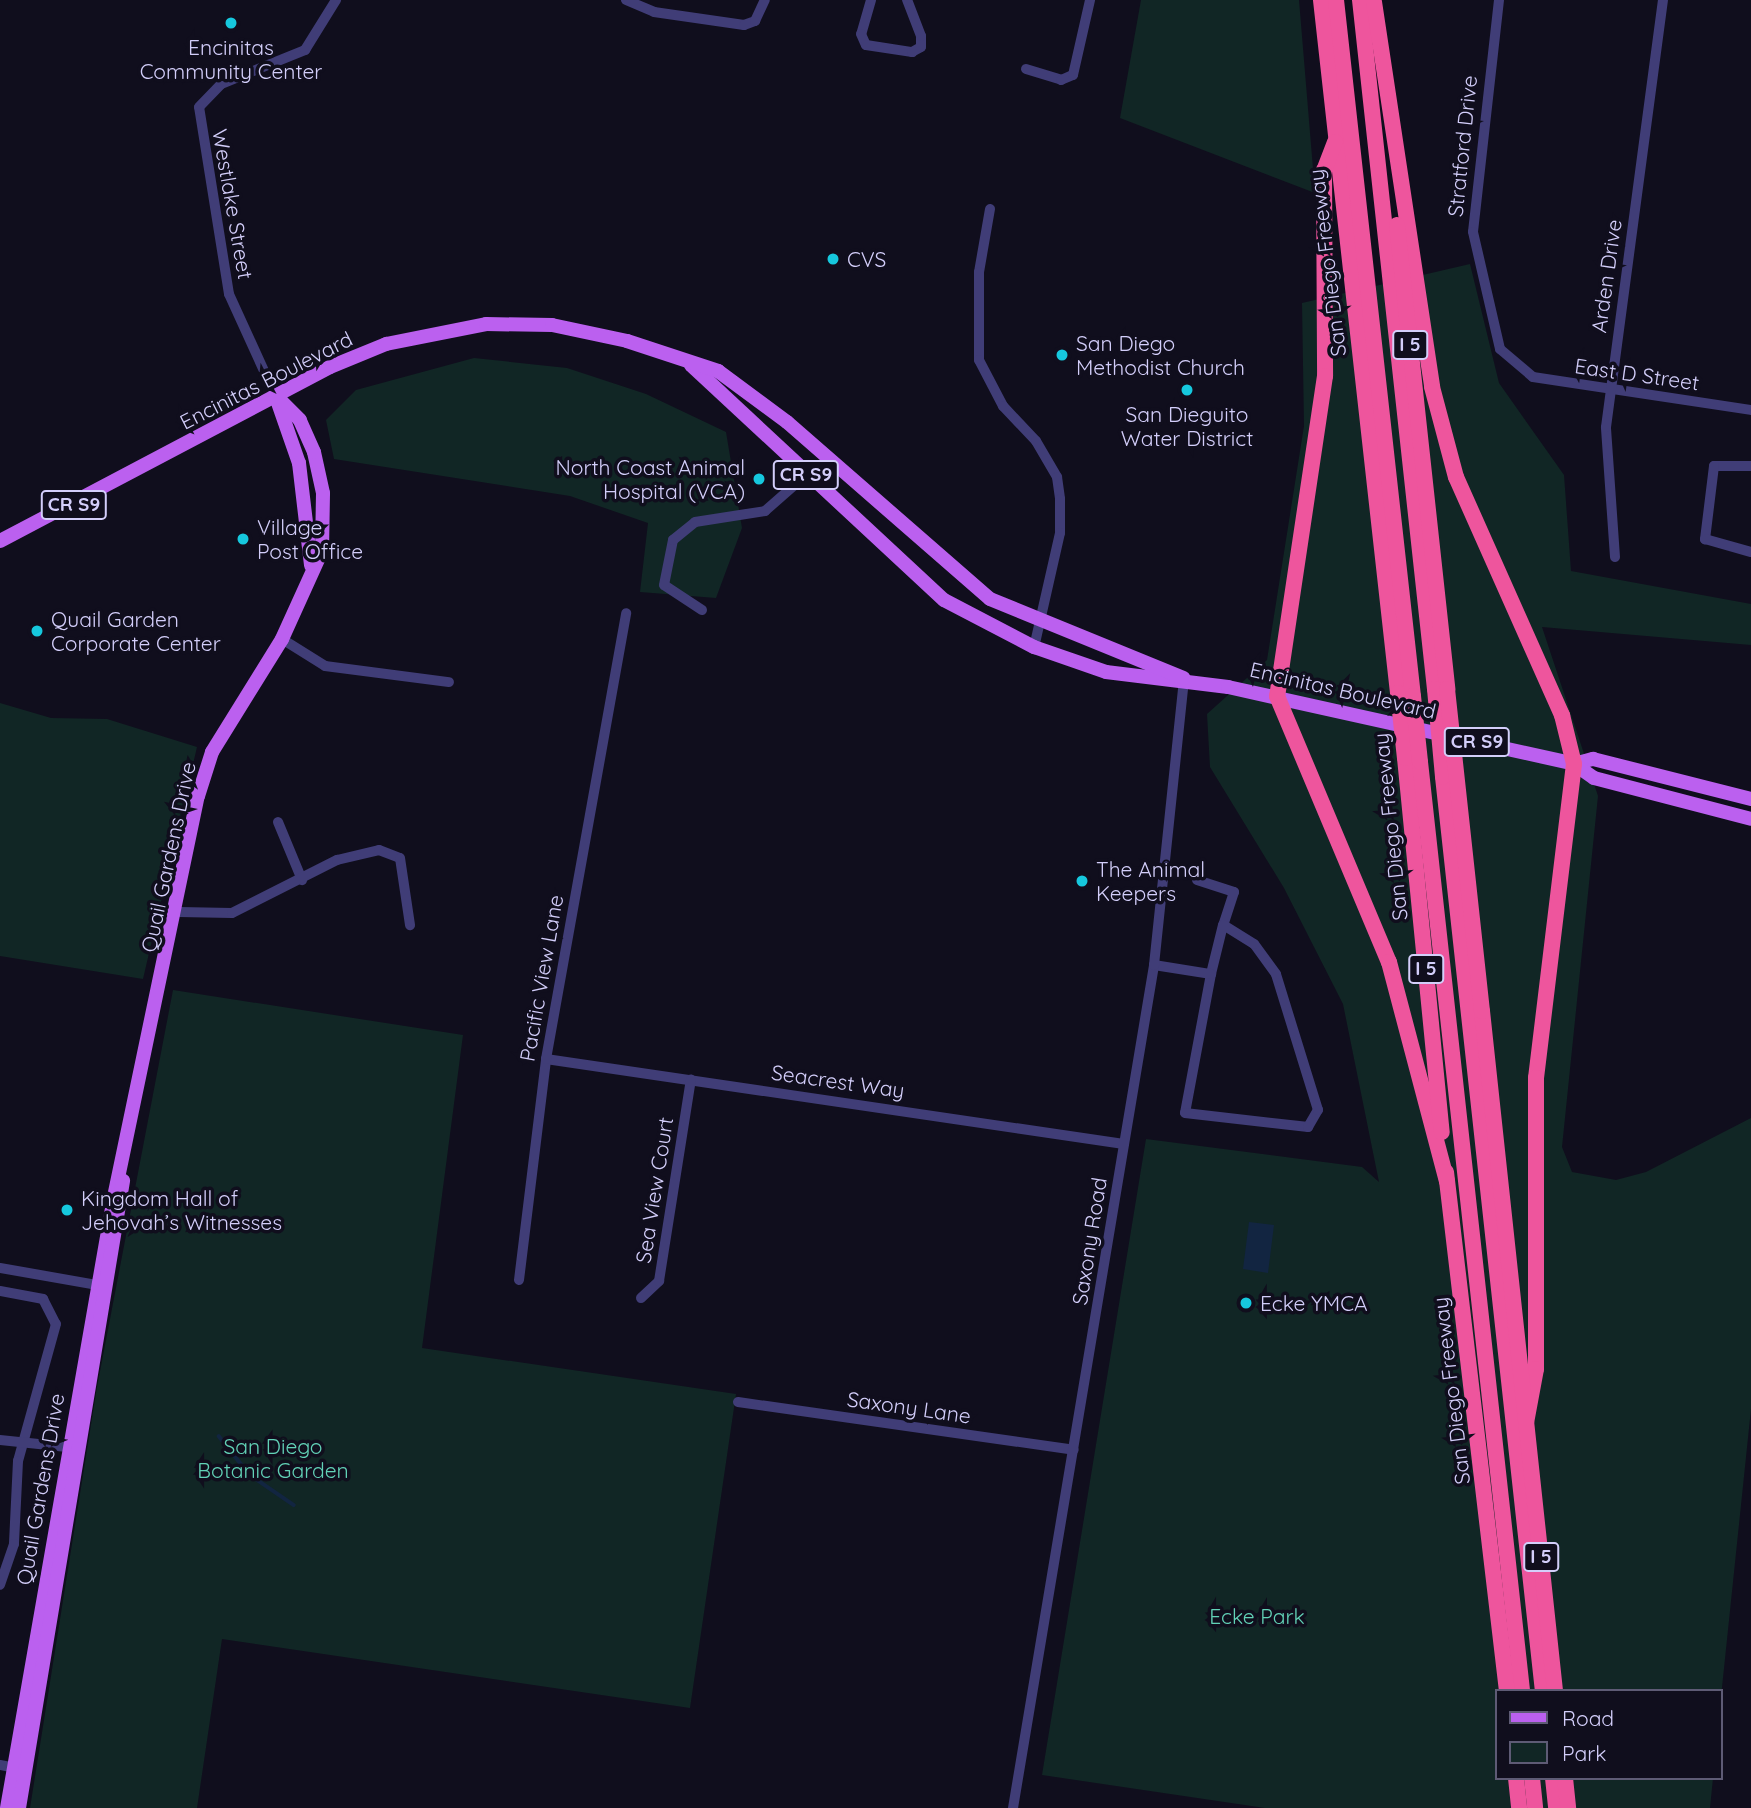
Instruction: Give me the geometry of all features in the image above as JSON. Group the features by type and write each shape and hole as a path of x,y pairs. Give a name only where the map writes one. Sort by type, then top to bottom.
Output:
{"highway":[{"name":"San Diego Freeway","path":"1321,0 1335,142 1413,760 1447,1181 1507,1689"},
{"path":"1336,0 1405,694"},
{"path":"1369,1 1436,400 1456,477 1562,715 1574,764 1536,1078 1536,1369 1526,1423"},
{"name":"I 5","path":"1369,1 1441,689 1482,1011 1555,1689"},
{"path":"1335,142 1324,170 1325,376 1277,696 1389,962 1447,1181"},
{"path":"1441,689 1443,777 1543,1689"},
{"path":"1413,760 1522,1689"},
{"path":"1516,1780 1519,1808"},
{"path":"1532,1780 1535,1808"},
{"path":"1553,1780 1556,1808"},
{"path":"1565,1780 1568,1808"}],"main road":[{"name":"Encinitas Boulevard","path":"0,541 275,395 386,344 485,324 552,325 627,341 691,365 718,371 754,394 954,572 1041,625 1143,657 1184,678"},
{"name":"Encinitas Boulevard","path":"691,365 806,475 944,600 1034,648 1107,672 1150,680 1184,678 1277,696 1574,764 1594,778 1751,819"},
{"name":"Quail Gardens Drive","path":"7,1808 12,1767 75,1447 123,1179 212,752 282,639 312,565 299,463 275,395"},
{"name":"Encinitas Boulevard","path":"1574,764 1594,759 1751,799"},
{"name":"Quail Gardens Drive","path":"12,1767 19,1808"}],"street":[{"name":"Westlake Street","path":"275,395 229,293 199,107 221,85 305,50 335,0"},
{"path":"626,0 654,12 744,25 755,21 765,0"},
{"path":"870,0 861,34 866,45 912,52 921,47 920,36 906,0"},
{"path":"1026,69 1060,80 1073,75 1090,0"},
{"name":"Stratford Drive","path":"1499,0 1473,232 1500,349 1518,371"},
{"name":"Arden Drive","path":"1615,557 1606,427 1662,0"},
{"path":"990,209 979,272 979,360 1003,406 1036,441 1057,477 1060,499 1060,533 1034,648"},
{"name":"East D Street","path":"1518,371 1610,390 1751,410"},
{"path":"1751,466 1714,466 1705,539 1711,546 1751,552"},
{"path":"702,610 664,586 673,540 695,522 765,511 806,475"},
{"name":"Pacific View Lane","path":"519,1280 546,1059 626,613"},
{"path":"282,639 325,666 449,682"},
{"name":"Saxony Road","path":"1013,1808 1154,965 1184,678"},
{"path":"278,822 302,880"},
{"path":"178,912 232,913 337,860 379,850 400,858 410,925"},
{"path":"1197,880 1234,892 1223,925 1211,974 1185,1113 1308,1127 1318,1110 1276,974 1254,943 1223,925"},
{"path":"1154,965 1211,974"},
{"name":"Seacrest Way","path":"546,1059 1124,1144"},
{"name":"Sea View Court","path":"641,1298 659,1282 691,1080"},
{"path":"0,1268 104,1286"},
{"path":"0,1291 43,1299 56,1324 23,1444 14,1544 0,1586"},
{"name":"Saxony Lane","path":"738,1402 1074,1450"},
{"path":"0,1440 75,1447"}],"green space":[{"path":"1141,0 1299,0 1315,193 1120,118"},
{"name":"Ecke Park","path":"1470,264 1499,383 1564,475 1571,571 1751,604 1751,645 1542,627 1598,796 1562,1147 1572,1172 1616,1180 1646,1172 1751,1118 1751,1409 1722,1689 1496,1689 1496,1780 1713,1780 1710,1808 1265,1808 1042,1775 1146,1139 1362,1167 1379,1182 1343,1004 1284,888 1210,767 1207,714 1267,660 1304,426 1302,303"},
{"path":"474,358 567,368 646,394 726,432 742,528 716,598 640,592 648,523 570,496 334,459 326,420 356,390"},
{"path":"0,703 51,718 107,719 197,747 143,979 0,956"},
{"name":"San Diego Botanic Garden","path":"173,990 463,1035 422,1348 736,1394 690,1708 222,1639 197,1808 30,1808 97,1387"}],"water":[{"path":"1249,1222 1274,1225 1268,1273 1243,1269"}],"waterway":[{"path":"219,1436 250,1475 294,1505"}],"place":[{"name":"Encinitas Community Center","path":"231,23"},
{"name":"CVS","path":"833,259"},
{"name":"San Diego Methodist Church","path":"1062,355"},
{"name":"San Dieguito Water District","path":"1187,390"},
{"name":"North Coast Animal Hospital (VCA)","path":"759,479"},
{"name":"Village Post Office","path":"243,539"},
{"name":"Quail Garden Corporate Center","path":"37,631"},
{"name":"The Animal Keepers","path":"1082,881"},
{"name":"Kingdom Hall of Jehovah’s Witnesses","path":"67,1210"},
{"name":"Ecke YMCA","path":"1246,1303"}]}
